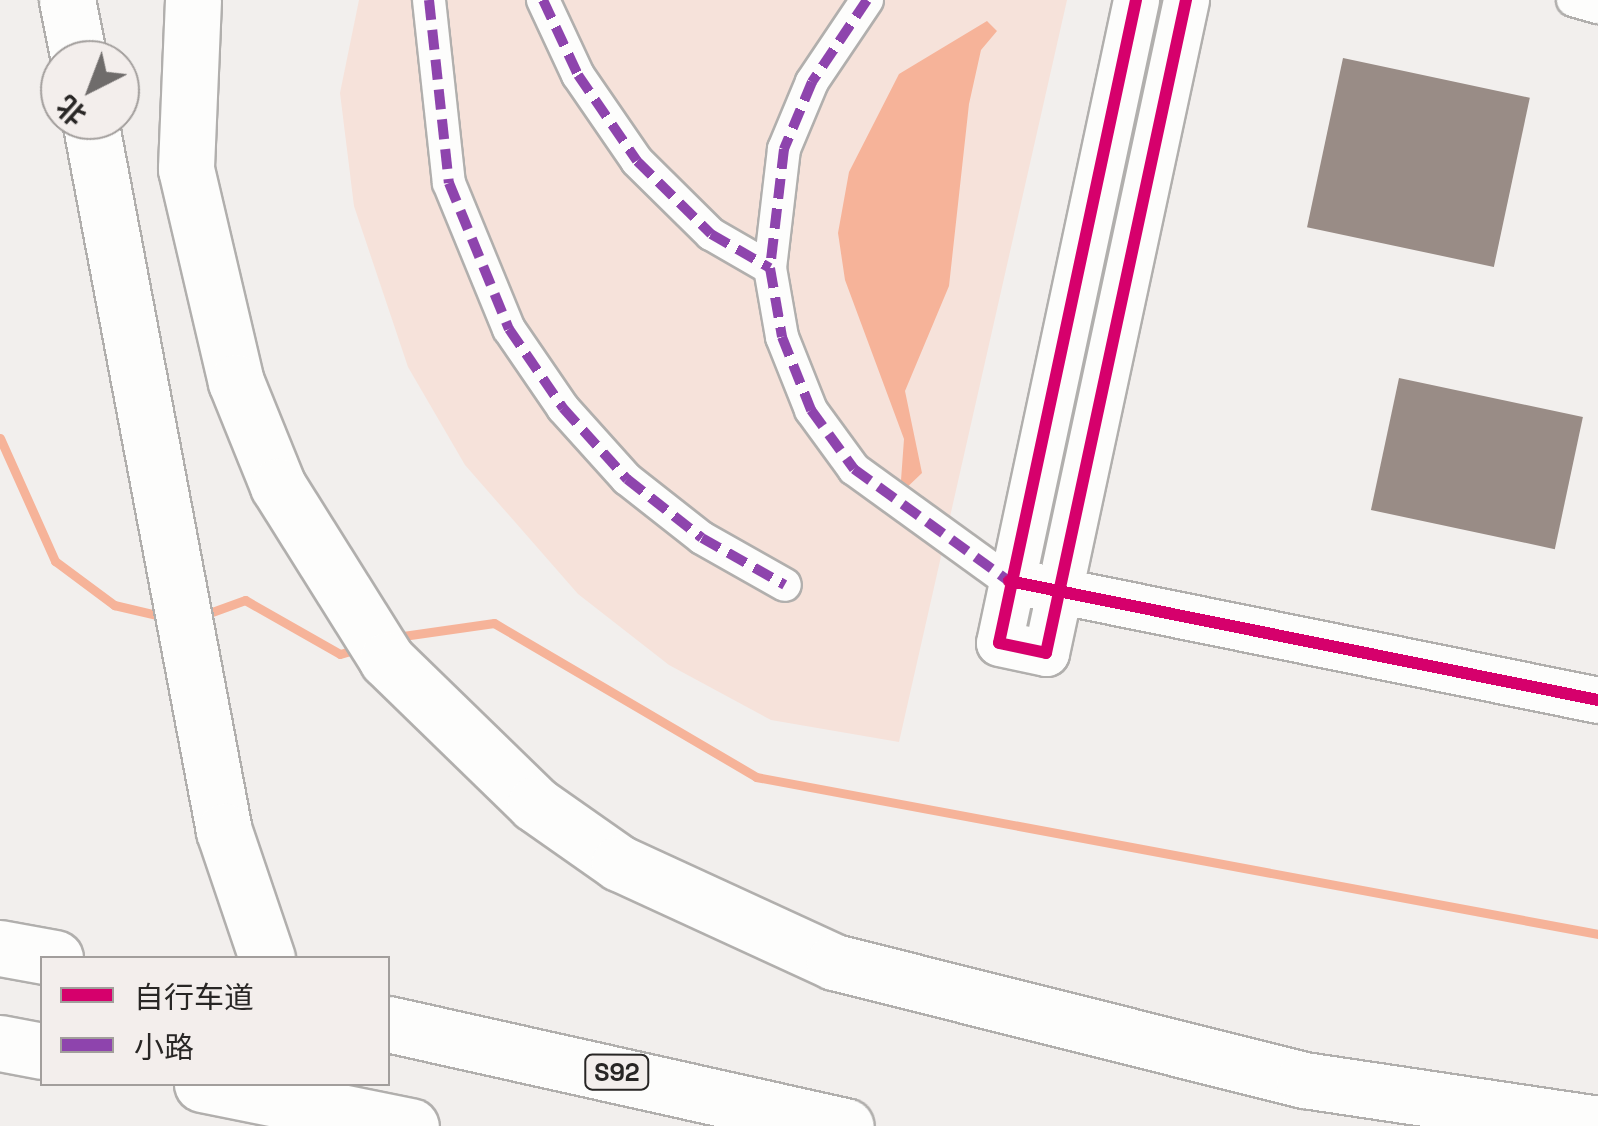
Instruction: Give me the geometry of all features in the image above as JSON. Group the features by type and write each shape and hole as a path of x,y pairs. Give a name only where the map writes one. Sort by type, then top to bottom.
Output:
{"highway":[{"path":"67,0 74,40"},
{"path":"193,0 184,86 186,170 236,382 278,486 386,660 452,733 619,863 834,962 998,1008 1304,1080 1598,1124"},
{"path":"94,140 224,831 266,956"},
{"path":"0,948 44,956"},
{"name":"S92","path":"390,1024 846,1126"},
{"path":"0,1042 40,1051"},
{"path":"212,1086 411,1126"},
{"path":"342,1086 378,1126"}],"street":[{"path":"429,0 449,183 510,329 562,408 627,478 702,538 785,585"},
{"path":"542,0 578,75 637,161 711,234 770,268"},
{"path":"866,0 796,115 776,184 770,268 794,374 832,443 900,508 1010,580 1598,700"},
{"path":"1136,0 999,643 1046,653 1186,0"},
{"path":"1572,0 1598,6"}],"shaded area":[{"path":"359,0 1067,0 899,742 771,720 669,665 578,594 465,465 408,367 354,206 340,93"},
{"path":"987,21 997,31 981,50 969,104 949,286 905,391 922,473 900,494 904,439 845,280 838,233 849,172 899,74"}],"building":[{"path":"1343,58 1530,98 1494,267 1307,227"},
{"path":"1399,378 1583,417 1555,549 1371,510"}],"waterway":[{"path":"0,438 55,561 114,605 165,617"},
{"path":"201,616 245,600 340,654 358,649"},
{"path":"396,637 494,623 756,777 1598,934"}],"marked path":[{"path":"429,0 449,183 509,329 563,408 627,479 702,538 785,585"},
{"path":"543,0 578,75 637,161 711,234 770,268"},
{"path":"867,0 812,82 784,149 770,268 782,337 811,410 854,469 1009,581"}],"cycle path":[{"path":"1136,0 999,643 1046,653 1186,0"},
{"path":"1009,581 1598,700"}]}
